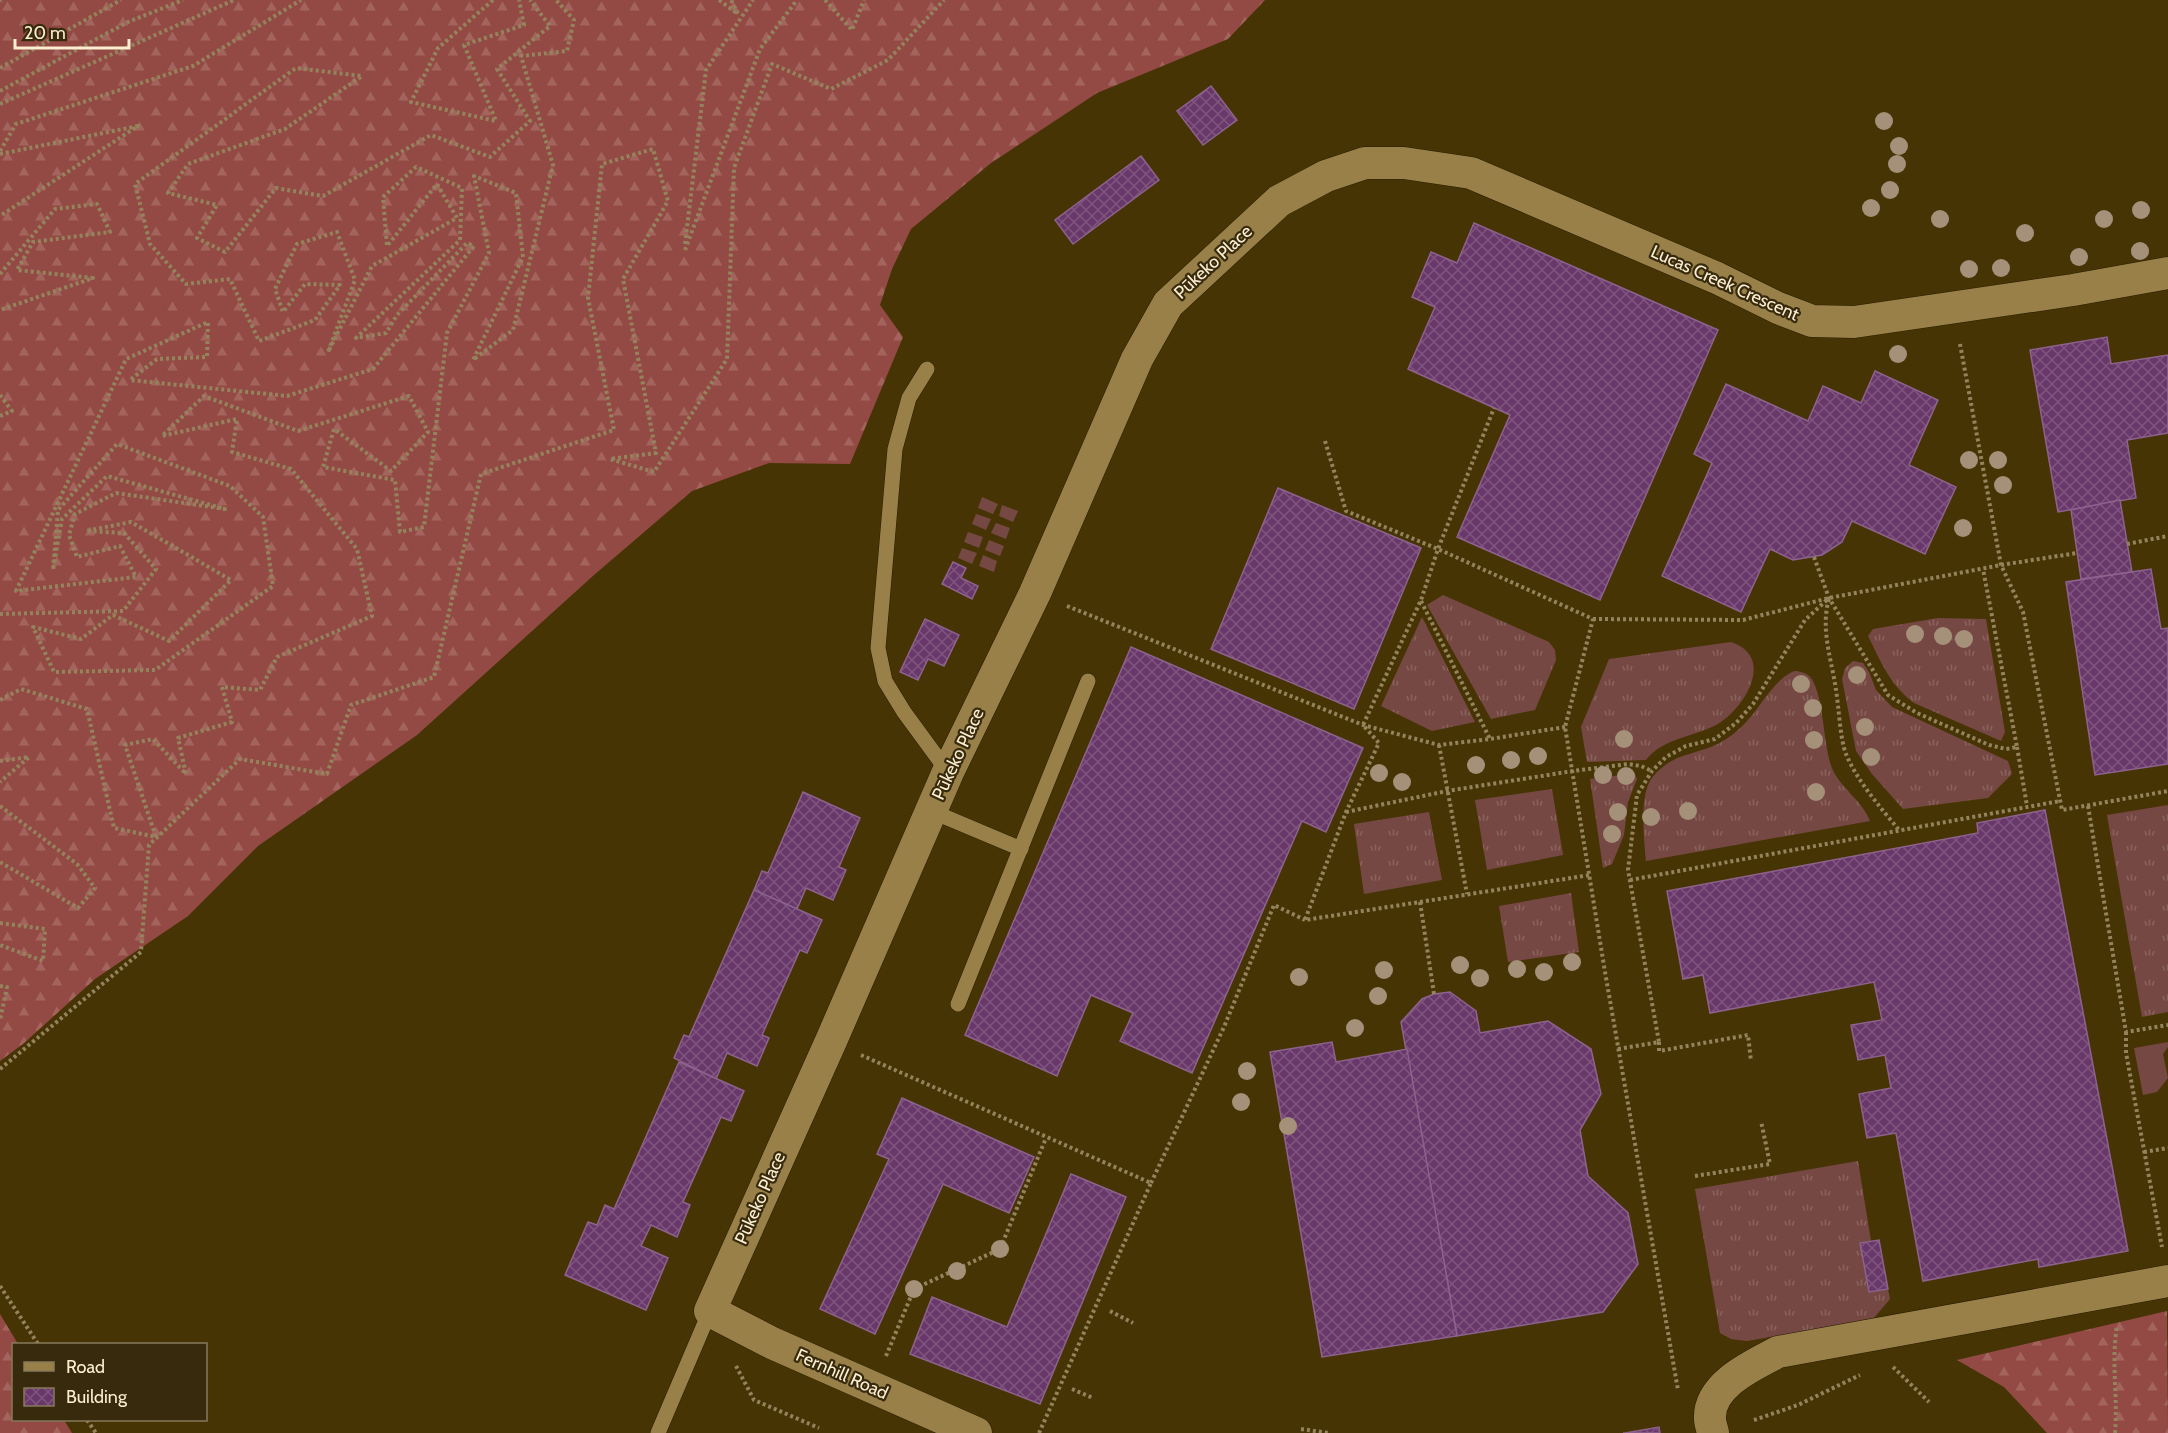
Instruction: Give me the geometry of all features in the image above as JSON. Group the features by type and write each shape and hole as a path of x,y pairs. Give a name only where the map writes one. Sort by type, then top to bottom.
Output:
{"street":[{"name":"Lucas Creek Crescent","path":"1365,163 1404,164 1471,173 1812,321 1854,322 2073,290 2168,273"},
{"name":"Pūkeko Place","path":"710,1311 948,772 1035,593 1137,359 1168,304 1279,201 1326,176 1365,163"},
{"path":"1713,1433 1710,1418 1716,1394 1744,1370 1778,1352 2166,1269"},
{"name":"Fernhill Road","path":"710,1311 872,1388 976,1433"}],"lane":[{"path":"927,369 909,398 895,449 878,648 885,681 903,712 948,772"},
{"path":"958,1004 1088,681"},
{"path":"931,811 1020,849"},
{"name":"Pūkeko Place","path":"657,1433 710,1311"}],"path":[{"path":"0,68 121,0"},
{"path":"0,91 128,22 183,0"},
{"path":"0,105 234,0"},
{"path":"0,153 16,124 193,66 301,0"},
{"path":"493,0 438,48 411,102 496,122 464,45 524,25 519,0"},
{"path":"0,614 123,611 156,569 124,533 86,531 130,522 231,579 169,641 113,615 81,639 33,627 54,672 155,670 273,586 263,517 230,486 117,444 58,510 53,570 62,519 107,476 225,509 116,493 75,514 69,535 77,557 120,546 136,577 16,591 126,359 208,322 207,357 157,359 130,380 287,396 373,369 474,246 467,243 397,315 386,333 356,338 460,240 462,188 416,167 383,198 387,246 437,184 457,218 372,266 328,352 355,280 338,232 297,244 275,289 283,312 305,284 340,285 315,320 259,341 230,279 186,284 150,244 135,184 296,68 362,76 285,129 188,164 168,193 216,205 197,238 225,252 276,188 323,196 431,135 490,157 530,121 497,69 550,26 530,0"},
{"path":"0,700 21,689 87,709 114,828 156,837 125,745 153,739 186,774 178,738 232,722 222,687 260,690 277,657 372,616 357,549 291,469 232,452 237,419 162,436 204,396 298,431 409,396 428,432 391,471 333,429 323,467 396,480 400,532 424,527 447,333 489,253 474,176 516,193 523,257 473,360 513,330 553,165 521,56 567,51 574,20 556,0"},
{"path":"719,0 738,14 732,0"},
{"path":"753,0 706,70 685,250 760,50 797,0"},
{"path":"825,0 852,30 864,0"},
{"path":"0,1069 141,952 149,845 240,759 327,774 351,705 434,677 481,474 614,430 588,298 602,164 653,149 668,201 623,279 657,453 610,459 654,472 727,359 734,168 772,64 831,89 888,60 944,0"},
{"path":"0,153 138,126 0,216"},
{"path":"0,274 55,208 97,204 110,232 33,242 17,270 93,278 0,310"},
{"path":"1960,344 2001,565 2023,612 2061,810 2168,791"},
{"path":"0,395 12,411 0,416"},
{"path":"1362,725 1421,600 1438,549 1494,408"},
{"path":"1325,441 1346,511 1438,549 1593,619 1743,620 1829,598 2077,553"},
{"path":"2127,544 2168,536"},
{"path":"1814,556 1829,598 1888,694 1917,713 1989,745 2006,749 2018,747"},
{"path":"1983,569 2018,747 2027,806"},
{"path":"1035,593 1362,725 1439,745 1565,727"},
{"path":"1751,1061 1748,1035 1659,1051 1628,870 1637,795 1652,771 1666,757 1686,746 1715,740 1736,723 1753,704 1805,620 1829,598"},
{"path":"1829,598 1826,609 1828,654 1836,687 1846,753 1876,801 1899,830"},
{"path":"1421,600 1490,739"},
{"path":"1593,619 1565,727 1618,1049 1679,1396"},
{"path":"1305,920 1346,812 1379,743 1362,725"},
{"path":"1439,745 1467,894"},
{"path":"0,761 29,757 0,782"},
{"path":"1346,812 1447,791 1573,771 1628,764 1652,771"},
{"path":"1630,880 2060,801"},
{"path":"0,806 77,864 95,888 78,908 0,862"},
{"path":"2088,806 2126,1032 2126,1053 2166,1269"},
{"path":"1039,1433 1224,1027 1274,905 1305,920 1590,875"},
{"path":"1420,902 1434,994"},
{"path":"0,923 45,928 43,961 0,945"},
{"path":"0,986 7,987 0,1020"},
{"path":"2126,1032 2168,1025"},
{"path":"831,1041 1151,1183"},
{"path":"1618,1049 1659,1042"},
{"path":"1695,1176 1770,1164 1761,1121"},
{"path":"872,1388 914,1289 999,1250 1046,1138"},
{"path":"2144,1152 2168,1148"},
{"path":"0,1286 37,1343"},
{"path":"1110,1311 1133,1323"},
{"path":"2115,1433 2117,1409 2114,1341 2118,1320"},
{"path":"1887,1362 1929,1402"},
{"path":"735,1363 754,1400 819,1428"},
{"path":"1754,1420 1798,1405 1867,1372"},
{"path":"1072,1389 1093,1398"},
{"path":"1301,1430 1329,1433"}],"green space":[{"path":"0,0 1265,0 1228,39 1097,93 991,163 911,229 892,269 880,305 903,337 850,464 769,463 692,491 594,575 417,735 258,846 188,916 95,979 23,1044 0,1061"},
{"path":"982,497 998,504 993,514 978,508"},
{"path":"1002,505 1018,511 1013,522 999,516"},
{"path":"976,514 991,519 986,530 972,524"},
{"path":"996,523 1010,528 1006,539 991,533"},
{"path":"968,532 983,537 979,548 964,542"},
{"path":"989,540 1004,546 1000,556 985,550"},
{"path":"962,548 977,553 972,564 958,558"},
{"path":"983,555 997,561 994,572 979,566"},
{"path":"1443,595 1549,642 1555,650 1556,660 1535,710 1491,719 1427,605"},
{"path":"1422,617 1475,722 1432,731 1381,706"},
{"path":"1938,618 1986,619 2005,732 2001,741 1914,703 1892,681 1868,636 1873,629"},
{"path":"1731,642 1744,649 1752,658 1754,669 1747,693 1721,722 1662,746 1646,760 1587,762 1581,727 1609,659"},
{"path":"1853,661 1863,663 1876,690 1892,707 2008,761 2012,774 1988,798 1903,809 1872,774 1856,751 1842,679 1845,668"},
{"path":"1794,671 1811,678 1821,709 1832,768 1870,821 1646,861 1644,800 1654,775 1676,759 1711,747 1731,736 1752,715 1778,682"},
{"path":"1635,774 1637,779 1628,802 1624,835 1612,864 1603,868 1590,779"},
{"path":"1552,789 1563,855 1487,870 1475,800"},
{"path":"2168,805 2168,1012 2142,1017 2107,815"},
{"path":"1429,812 1442,880 1364,894 1354,824"},
{"path":"1571,893 1579,952 1508,962 1499,906"},
{"path":"2168,1042 2168,1047 2163,1054 2168,1078 2157,1092 2143,1095 2134,1048"},
{"path":"1858,1161 1871,1241 1861,1243 1888,1289 1890,1299 1873,1319 1747,1341 1731,1339 1720,1333 1695,1189"},
{"path":"2167,1311 2168,1433 2047,1433 2004,1387 1957,1360"},
{"path":"0,1314 17,1343 12,1343 12,1421 65,1421 72,1433 0,1433"}],"building":[{"path":"1211,86 1237,120 1203,145 1177,111"},
{"path":"1141,156 1159,180 1073,244 1055,220"},
{"path":"1474,223 1718,330 1600,600 1457,537 1510,415 1408,369 1435,307 1412,297 1431,252 1457,263"},
{"path":"2107,337 2111,364 2168,355 2168,433 2127,440 2136,498 2058,512 2030,350"},
{"path":"1875,371 1938,400 1909,465 1956,487 1925,554 1852,521 1842,542 1822,555 1793,560 1770,549 1741,612 1662,576 1712,463 1694,454 1726,384 1808,421 1823,386 1861,403"},
{"path":"1278,488 1421,548 1354,709 1211,649"},
{"path":"2120,500 2132,572 2081,579 2071,510"},
{"path":"953,562 966,568 961,578 978,586 972,599 942,584"},
{"path":"2151,569 2161,629 2168,628 2168,764 2095,775 2066,582"},
{"path":"925,619 959,635 944,666 928,659 918,680 900,672"},
{"path":"1131,647 1363,748 1326,832 1302,821 1192,1073 1120,1041 1133,1013 1091,995 1057,1076 965,1035"},
{"path":"803,792 860,818 839,867 846,870 833,900 806,888 797,909 754,890 762,871 768,873"},
{"path":"2045,810 2128,1251 2039,1267 2038,1259 1923,1281 1896,1133 1867,1138 1859,1094 1891,1088 1885,1055 1858,1060 1851,1025 1882,1020 1874,982 1710,1013 1703,975 1683,979 1667,891 1978,833 1977,823"},
{"path":"754,890 822,920 807,953 800,950 762,1035 769,1038 757,1066 727,1053 716,1079 674,1058 684,1035 689,1037"},
{"path":"1450,992 1476,1011 1480,1033 1548,1021 1591,1049 1601,1094 1580,1130 1588,1176 1628,1213 1638,1264 1603,1312 1457,1336 1401,1022 1422,999 1434,994"},
{"path":"1332,1042 1336,1062 1407,1049 1457,1336 1322,1357 1270,1052"},
{"path":"679,1062 744,1091 731,1121 721,1117 683,1202 690,1205 677,1237 651,1225 641,1246 668,1258 646,1310 565,1275 588,1222 597,1225 605,1205 614,1209"},
{"path":"902,1098 1034,1157 1009,1213 943,1184 875,1334 820,1309 889,1159 877,1154"},
{"path":"1071,1174 1126,1197 1040,1404 910,1354 932,1297 1007,1327"},
{"path":"1879,1240 1888,1289 1869,1292 1860,1243"},
{"path":"1659,1427 1660,1433 1625,1433"}]}
